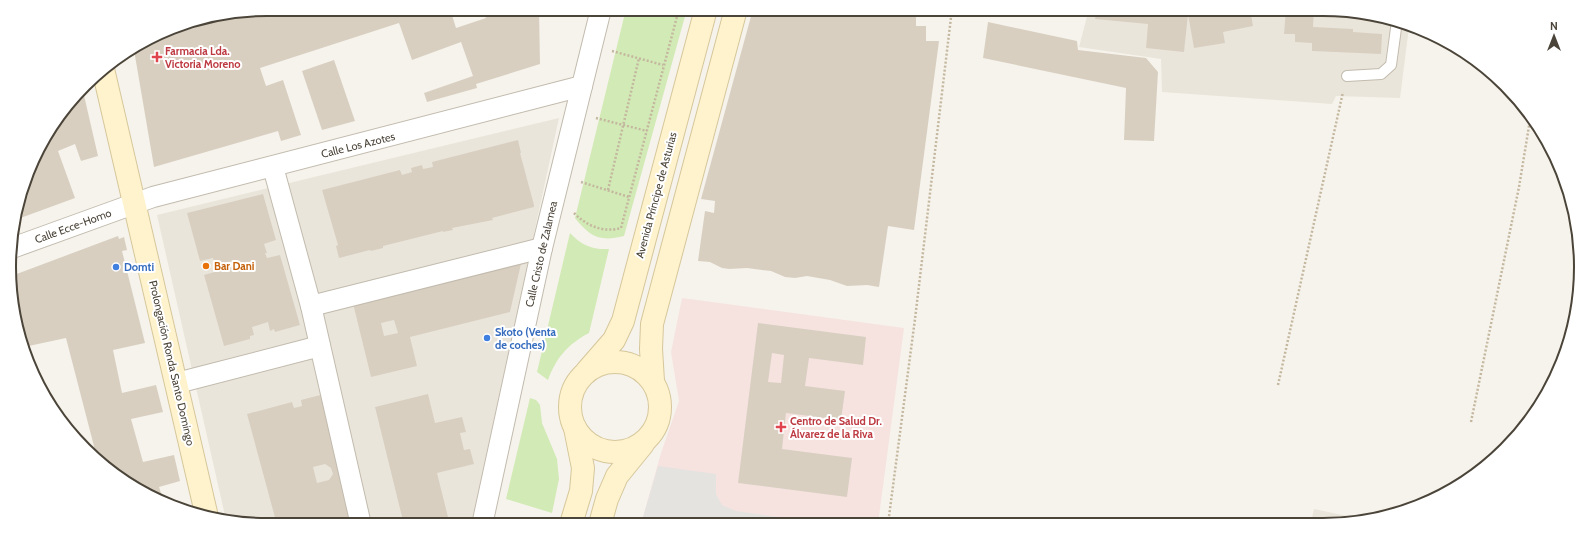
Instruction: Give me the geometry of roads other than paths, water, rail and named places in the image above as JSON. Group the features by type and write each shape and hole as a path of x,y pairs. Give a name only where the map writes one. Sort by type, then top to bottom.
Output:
{"street":[{"name":"Calle Cristo de Zalamea","path":"484,518 542,248 599,16"},
{"name":"Avenida Príncipe de Asturias","path":"587,371 614,340 623,321 704,16"},
{"path":"602,518 607,499 617,476 654,430 659,418 660,399 653,381 650,349 652,324 734,16"},
{"name":"Prolongación Ronda Santo Domingo","path":"105,76 205,510"},
{"name":"Calle Los Azotes","path":"134,203 582,86"},
{"path":"273,167 311,306 359,518"},
{"name":"Calle Ecce-Homo","path":"17,246 134,203"},
{"path":"311,306 542,248"},
{"path":"177,383 320,346"},
{"path":"573,518 581,491 583,468 575,428 570,413 571,397 577,383 587,371 600,364 615,362 630,364 642,371 653,381"},
{"path":"575,428 582,438 591,445 602,450 614,452 626,451 637,447 646,440"}],"lane":[{"path":"1347,76 1381,74 1391,65 1396,27"}],"place":[{"name":"Farmacia Lda. Victoria Moreno","path":"157,57"},
{"name":"Bar Dani","path":"206,266"},
{"name":"Domti","path":"116,267"},
{"name":"Skoto (Venta de coches)","path":"487,338"},
{"name":"Centro de Salud Dr. Álvarez de la Riva","path":"781,427"}]}
